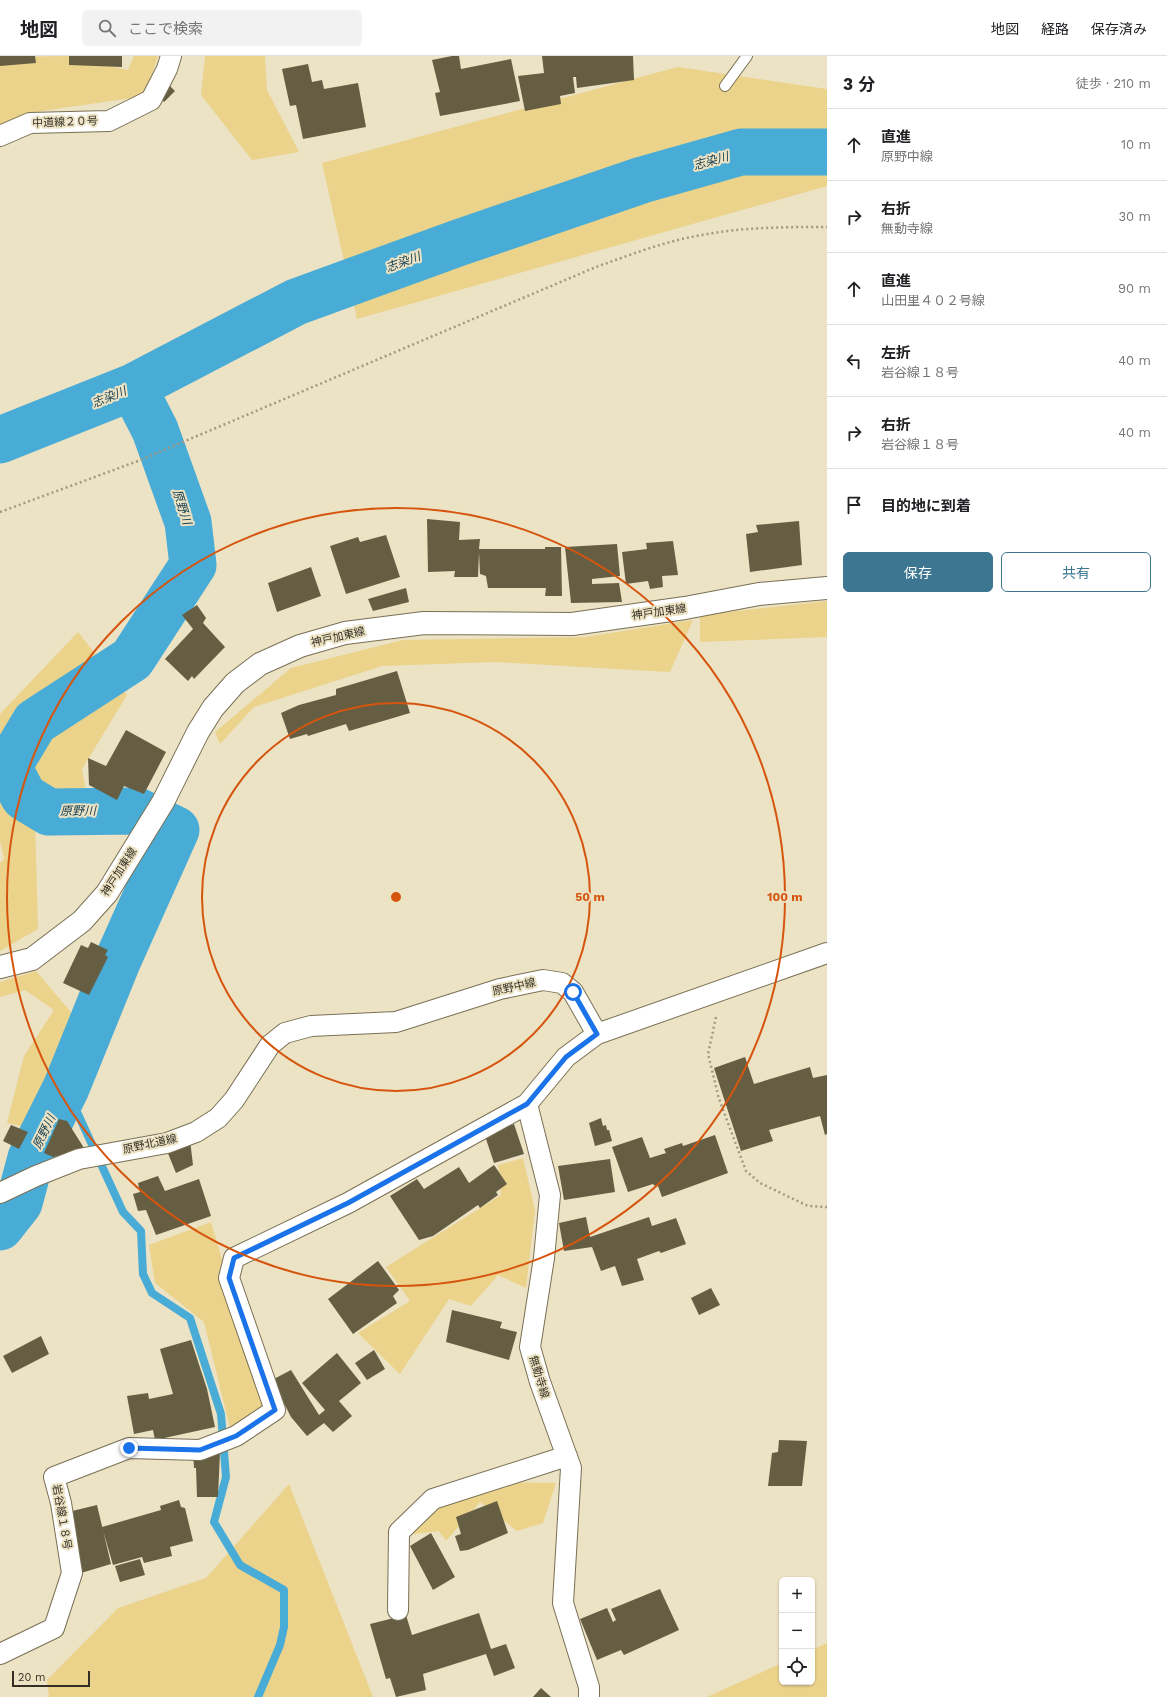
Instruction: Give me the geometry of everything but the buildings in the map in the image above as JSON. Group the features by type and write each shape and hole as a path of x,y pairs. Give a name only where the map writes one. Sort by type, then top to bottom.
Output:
{"street":[{"name":"中道線２０号","path":"0,136 30,123 109,121 151,100 167,69 171,56"},
{"name":"神戸加東線","path":"0,967 32,959 82,921 107,892 164,802 198,732 213,708 235,684 260,664 300,646 345,633 424,623 572,624 685,608 759,594 827,588"},
{"path":"527,1104 566,1057 597,1034 712,992 827,953"},
{"name":"原野中線","path":"285,1033 311,1026 396,1022 500,989 543,980 562,983 573,992 597,1034"},
{"name":"原野北道線","path":"8,1190 36,1176 79,1159 167,1143 196,1132 218,1118 234,1100 270,1045 285,1033"},
{"name":"岩谷線１８号","path":"0,1654 54,1628 72,1573 61,1503 54,1477 129,1448 200,1450 236,1436 275,1410 229,1278 234,1258 348,1203 527,1104"},
{"name":"無動寺線","path":"527,1104 550,1195 544,1258 530,1347 540,1382 571,1468 563,1603 589,1687 589,1697"},
{"path":"398,1610 399,1532 433,1499 567,1456"}],"lane":[{"path":"725,86 747,56"}],"path":[{"path":"0,512 138,461 596,267 643,250 702,235 770,228 827,227"},
{"path":"712,992 716,1018 708,1054 719,1099 746,1171 760,1183 808,1206 827,1207"}],"shaded area":[{"path":"67,56 128,70 134,56 158,56 145,96 36,112 0,128 0,57"},
{"path":"205,56 265,56 267,90 299,152 252,160 201,95"},
{"path":"678,67 827,89 827,186 357,319 322,163"},
{"path":"827,601 827,637 700,642 700,615"},
{"path":"693,620 670,672 495,662 382,666 254,707 220,744 215,732 291,668 403,640 585,637"},
{"path":"78,632 127,695 82,769 88,804 35,819 38,929 0,951 0,863 4,859 0,841 0,714"},
{"path":"36,971 75,1017 57,1074 30,1128 7,1123 24,1056 54,1010 25,990 0,997 0,982"},
{"path":"523,1158 535,1210 526,1288 498,1275 471,1306 449,1299 400,1374 358,1333 410,1301 386,1267 501,1195 498,1165"},
{"path":"211,1222 265,1407 231,1432 204,1322 155,1283 149,1245"},
{"path":"501,1482 556,1483 543,1523 517,1531 480,1502 446,1541 439,1531 406,1535 432,1508"},
{"path":"289,1484 373,1697 49,1697 47,1680 118,1608 206,1578"},
{"path":"827,1643 827,1697 707,1697 779,1664 779,1685 815,1685 815,1649"}],"waterway":[{"name":"志染川","path":"0,440 133,387 296,302 458,243 642,180 741,152 827,152"},
{"name":"原野川","path":"0,1227 19,1203 31,1158 66,1088 117,962 176,830 137,811 49,812 24,797 8,767 35,722 132,659 193,565 188,522 155,430 133,387"},
{"path":"66,1088 123,1212 141,1231 143,1274 152,1293 190,1318 221,1414 226,1477 214,1522 240,1565 284,1590 284,1627 280,1645 258,1697"}],"route":[{"path":"129,1448 200,1450 236,1436 275,1410 229,1278 234,1258 348,1203 527,1104 566,1057 597,1034 573,992"}]}
